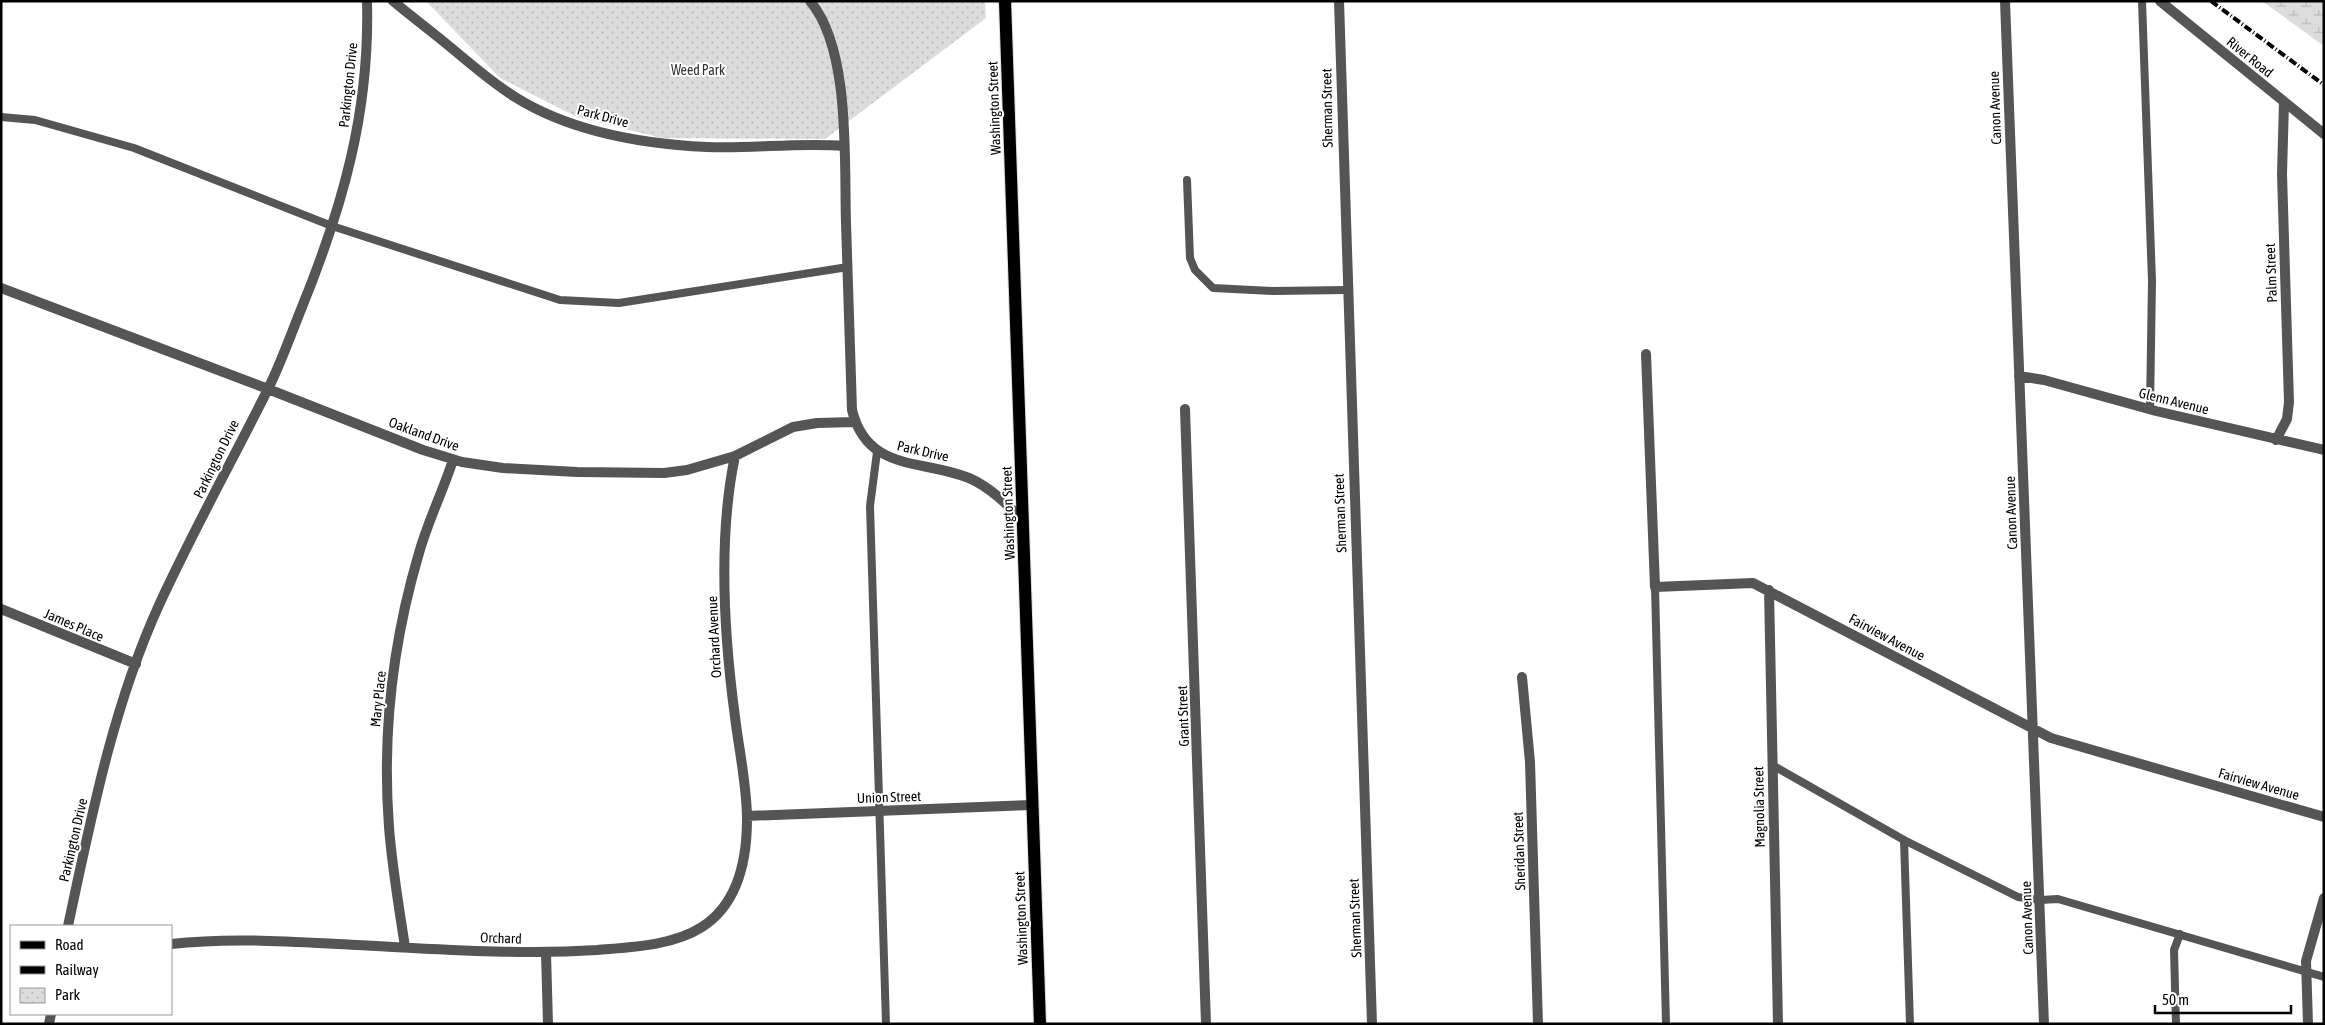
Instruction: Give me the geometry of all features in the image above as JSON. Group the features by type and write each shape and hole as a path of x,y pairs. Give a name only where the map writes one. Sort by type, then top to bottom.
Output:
{"main road":[{"name":"Washington Street","path":"1005,1 1040,1024"}],"street":[{"name":"Parkington Drive","path":"68,925 91,821 118,718 136,664 159,604 268,389 320,264 348,176 356,142 366,64 367,1"},
{"name":"Park Drive","path":"393,1 479,72 516,98 549,114 583,127 630,138 708,147 844,146"},
{"name":"Park Drive","path":"810,1 826,28 832,44 842,101 852,410 855,422 860,433 877,452 891,459 953,472 972,479 1006,504 1023,521"},
{"name":"Sherman Street","path":"1339,1 1372,1024"},
{"name":"Canon Avenue","path":"2005,1 2044,1024"},
{"name":"River Road","path":"2160,1 2324,134"},
{"name":"Palm Street","path":"2276,440 2287,419 2289,402 2282,174 2284,102"},
{"name":"Oakland Drive","path":"1,288 453,460 503,468 577,472 664,473 687,470 735,456 793,428 817,423 855,422"},
{"path":"1646,354 1654,587"},
{"name":"Glenn Avenue","path":"2019,376 2044,380 2150,409 2324,450"},
{"name":"Grant Street","path":"1185,408 1206,1024"},
{"name":"Orchard Avenue","path":"735,456 726,546 725,609 733,706 747,816"},
{"name":"Mary Place","path":"405,947 389,827 387,769 389,717 394,671 419,552 453,460"},
{"name":"Fairview Avenue","path":"1654,587 1754,583 2051,738 2324,817"},
{"name":"Magnolia Street","path":"1769,590 1778,1024"},
{"name":"James Place","path":"1,609 136,664"},
{"name":"Sheridan Street","path":"1522,677 1530,762 1538,1024"},
{"name":"Union Street","path":"747,816 1032,805"},
{"name":"Orchard","path":"172,944 206,940 256,939 546,953 626,948 662,942 701,928 714,918 726,904 736,888 744,860 747,816"},
{"path":"2308,1024 2306,961 2324,898"},
{"path":"546,953 548,1024"}],"lane":[{"path":"2142,1 2152,281 2150,409"},
{"path":"1,117 35,120 134,148 332,226 560,300 619,303 848,267"},
{"path":"1187,180 1190,258 1195,270 1204,282 1213,288 1264,291 1347,290"},
{"path":"877,452 870,506 886,1024"},
{"path":"1654,587 1666,1024"},
{"path":"1772,765 1904,840 2018,897 2040,900 2058,899 2324,976"},
{"path":"1904,840 1910,1024"},
{"path":"2176,1024 2174,950 2180,934"}],"green space":[{"name":"Weed Park","path":"426,1 985,1 986,18 825,139 662,138 577,117 500,78"},
{"path":"2262,1 2324,1 2324,46"}],"railway":[{"path":"2211,1 2324,85"}]}
